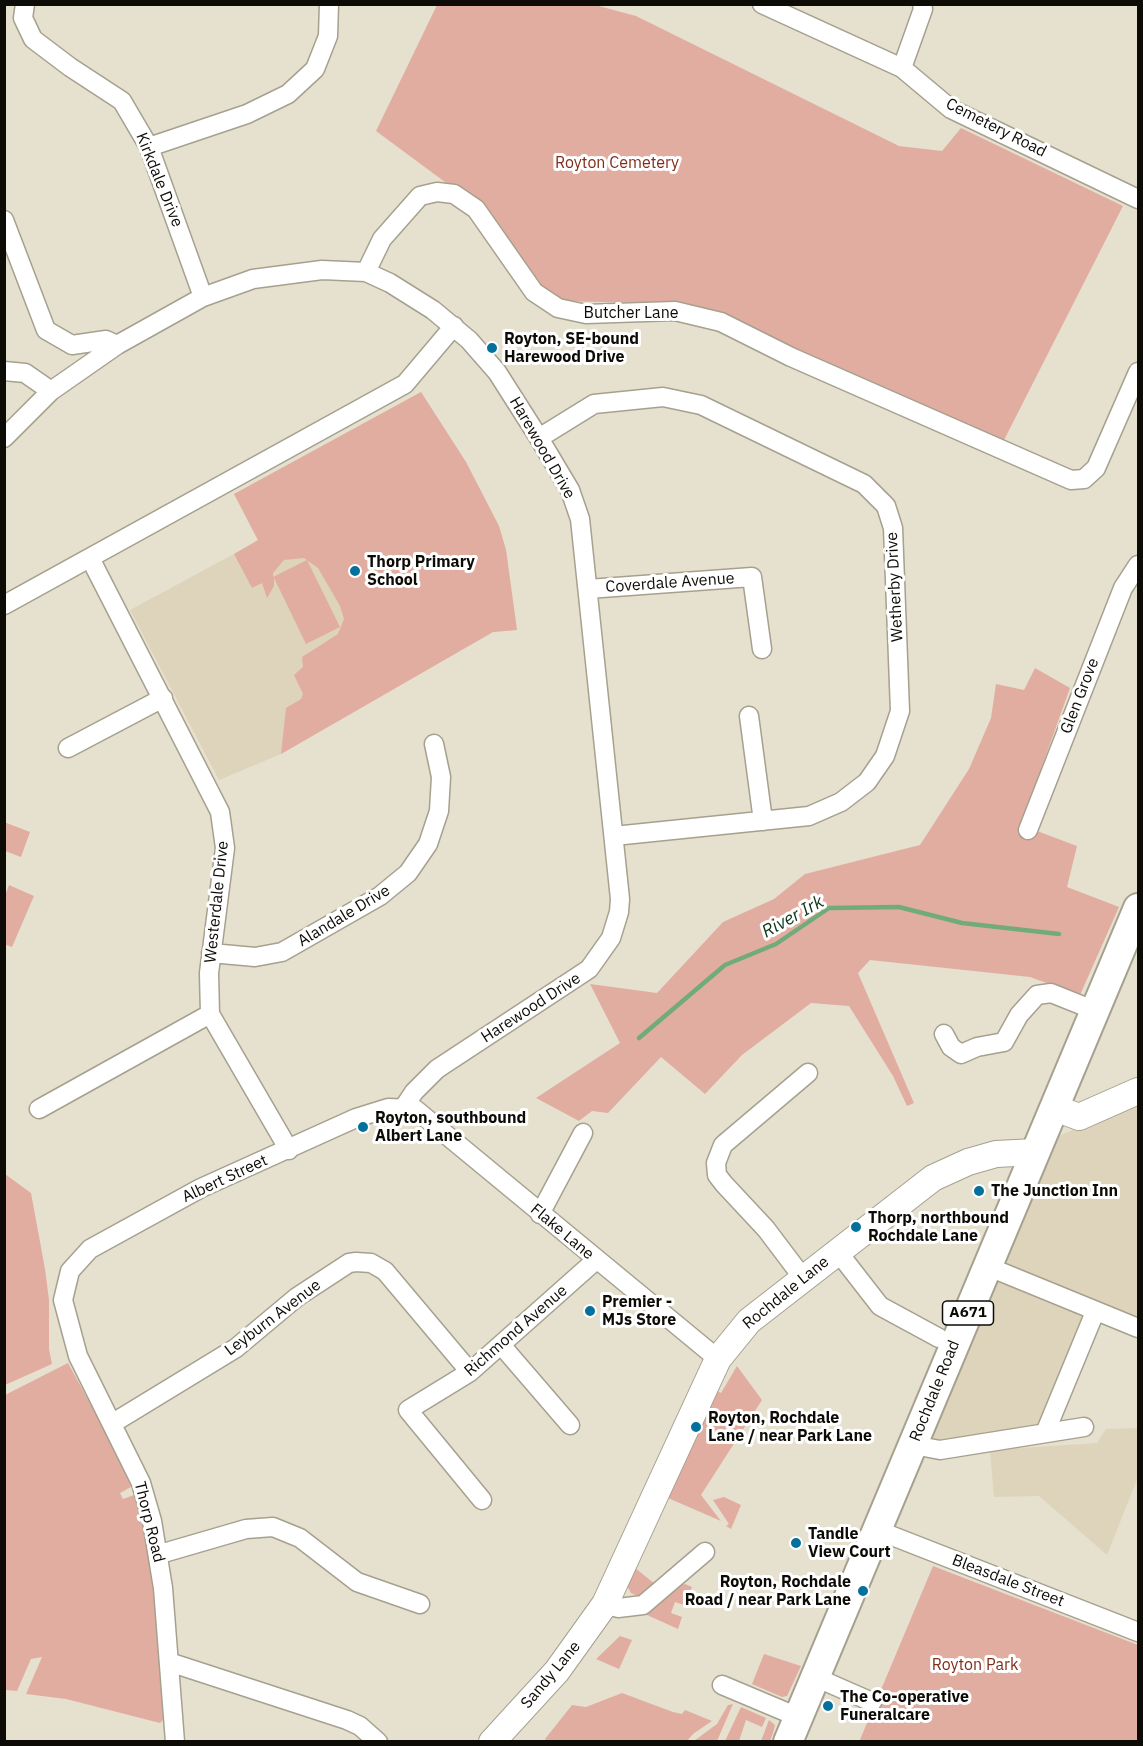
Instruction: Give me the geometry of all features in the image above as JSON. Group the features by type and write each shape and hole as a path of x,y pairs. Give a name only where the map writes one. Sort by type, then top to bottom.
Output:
{"main road":[{"name":"Rochdale Road","path":"793,1729 1138,908"}],"street":[{"name":"Kirkdale Drive","path":"25,4 23,18 33,39 70,67 122,100 149,147 203,297"},
{"path":"149,147 247,114 288,94 315,69 328,36 329,4"},
{"name":"Cemetery Road","path":"762,4 902,68 951,108 1138,199"},
{"path":"902,68 923,9 922,4"},
{"name":"Butcher Lane","path":"366,272 381,239 420,196 437,192 454,194 476,209 534,292 558,308 586,314 675,310 721,322 802,362 1066,478 1084,479 1096,468 1138,372"},
{"path":"4,220 46,330 72,345 106,340 117,345"},
{"name":"Harewood Drive","path":"4,438 51,391 117,345 203,297 228,287 279,274 322,270 366,272 412,296 454,326 497,372 539,438 570,490 580,519 614,836 620,899 619,912 611,938 597,960 569,985 437,1069 414,1092 404,1107"},
{"path":"4,605 405,384 454,326"},
{"path":"4,371 26,372 51,391"},
{"name":"Wetherby Drive","path":"539,438 594,404 663,397 702,405 873,490 886,506 893,528 901,695 892,742 867,782 841,802 809,816 614,836"},
{"name":"Westerdale Drive","path":"90,558 216,802 223,823 225,848 211,953 210,1014"},
{"name":"Glen Grove","path":"1028,830 1123,588 1138,565"},
{"name":"Coverdale Avenue","path":"588,589 752,577 762,649"},
{"path":"68,748 163,698"},
{"path":"749,716 763,821"},
{"name":"Alandale Drive","path":"211,953 255,957 282,952 380,896 408,873 428,844 439,811 441,777 434,744"},
{"path":"944,1034 951,1047 961,1054 976,1047 1004,1042 1019,1014 1037,995 1051,993 1096,1011"},
{"path":"39,1109 210,1014 289,1150"},
{"path":"803,1278 766,1229 717,1175 716,1163 723,1145 808,1073"},
{"path":"1055,1108 1079,1117 1138,1091"},
{"name":"Albert Street","path":"65,1283 78,1260 104,1239 201,1188 372,1112 404,1107"},
{"name":"Flake Lane","path":"404,1107 424,1114 540,1214 718,1359"},
{"path":"540,1214 583,1133"},
{"name":"Rochdale Lane","path":"605,1604 718,1359 749,1321 933,1178 968,1162 996,1154 1035,1152"},
{"path":"838,1252 880,1306 939,1338"},
{"name":"Richmond Avenue","path":"482,1500 408,1410 470,1372 502,1346 596,1260"},
{"name":"Leyburn Avenue","path":"113,1422 236,1348 297,1297 349,1263 356,1262 371,1263 385,1271 470,1372"},
{"path":"989,1267 1138,1328"},
{"name":"Thorp Road","path":"65,1283 63,1300 78,1356 113,1422 141,1483 159,1554 175,1742"},
{"path":"1045,1433 1095,1312"},
{"path":"502,1346 570,1425"},
{"path":"913,1445 940,1450 1084,1427"},
{"path":"159,1554 246,1529 273,1527 300,1538 357,1582 420,1604"},
{"name":"Bleasdale Street","path":"877,1530 1138,1632"},
{"path":"605,1604 618,1608 643,1605 705,1552"},
{"name":"Sandy Lane","path":"492,1742 556,1671 605,1604"},
{"path":"169,1662 347,1720 360,1726 378,1742"},
{"path":"815,1677 872,1702"},
{"path":"722,1685 793,1729"}],"shaded area":[{"name":"Thorp Primary School","path":"421,392 466,462 499,526 506,550 517,630 493,632 281,754 219,780 130,610 258,541 234,494"},
{"path":"1138,1102 1138,1322 1089,1305 1039,1429 940,1441 929,1435 1052,1139"},
{"path":"1138,1428 1138,1477 1107,1555 1039,1496 994,1497 990,1450 1097,1443 1106,1429"}],"green space":[{"name":"Royton Cemetery","path":"437,5 595,5 636,16 899,146 942,151 961,128 1123,206 1001,446 906,403 649,303 557,301 535,288 449,185 376,131"},
{"name":"Thorp Primary School","path":"421,392 466,462 499,526 506,550 517,630 493,632 281,754 286,708 301,699 303,694 294,675 303,667 302,657 338,634 344,619 340,606 318,568 307,560 340,627 306,644 274,578 274,586 267,598 262,583 252,588 234,554 258,540 234,494","holes":["304,558 307,560 273,577 273,573 284,560"]},
{"path":"1035,668 1070,688 1021,825 1077,846 1067,887 1119,907 1080,995 1030,977 870,960 858,973 914,1103 907,1106 893,1076 849,1006 811,1003 742,1055 705,1094 661,1057 608,1113 592,1111 579,1121 536,1098 620,1043 590,984 657,993 723,922 774,899 805,874 920,845 969,769 991,718 996,684 1024,690"},
{"path":"4,822 30,832 21,857 5,851"},
{"path":"9,885 34,896 12,947 4,944 5,896"},
{"path":"5,1174 31,1193 49,1300 49,1349 52,1364 5,1385"},
{"path":"68,1363 109,1438 131,1487 120,1493 123,1499 134,1495 149,1546 168,1715 160,1723 66,1699 26,1694 42,1657 31,1659 17,1691 5,1690 5,1395"},
{"path":"737,1366 762,1400 701,1495 721,1521 668,1498 717,1391 721,1393"},
{"path":"724,1497 741,1505 731,1529 726,1526 729,1524 713,1500"},
{"name":"Royton Park","path":"933,1566 1138,1645 1138,1741 859,1742"},
{"path":"635,1568 655,1584 638,1596 631,1593 626,1584"},
{"path":"685,1584 692,1587 684,1605 675,1602 671,1613 682,1617 678,1629 647,1615 646,1611 679,1585"},
{"path":"620,1636 632,1640 619,1669 596,1659"},
{"path":"764,1654 801,1666 787,1696 782,1697 752,1684"},
{"path":"622,1693 673,1712 682,1714 685,1710 712,1721 687,1741 548,1742 545,1739 572,1705 586,1707"},
{"path":"733,1704 717,1741 694,1741 717,1724 728,1705"},
{"path":"741,1707 766,1718 762,1727 746,1720 739,1741 725,1741"},
{"path":"769,1720 775,1725 770,1741 761,1741"}],"waterway":[{"name":"River Irk","path":"639,1038 725,965 776,944 829,908 899,907 962,923 1059,934"}],"place":[{"name":"Royton, SE-bound Harewood Drive","path":"492,348"},
{"name":"Thorp Primary School","path":"355,571"},
{"name":"Royton, southbound Albert Lane","path":"363,1127"},
{"name":"The Junction Inn","path":"979,1191"},
{"name":"Thorp, northbound Rochdale Lane","path":"856,1227"},
{"name":"Premier - MJs Store","path":"590,1311"},
{"name":"Royton, Rochdale Lane / near Park Lane","path":"696,1427"},
{"name":"Tandle View Court","path":"796,1543"},
{"name":"Royton, Rochdale Road / near Park Lane","path":"863,1591"},
{"name":"The Co-operative Funeralcare","path":"828,1706"}]}
